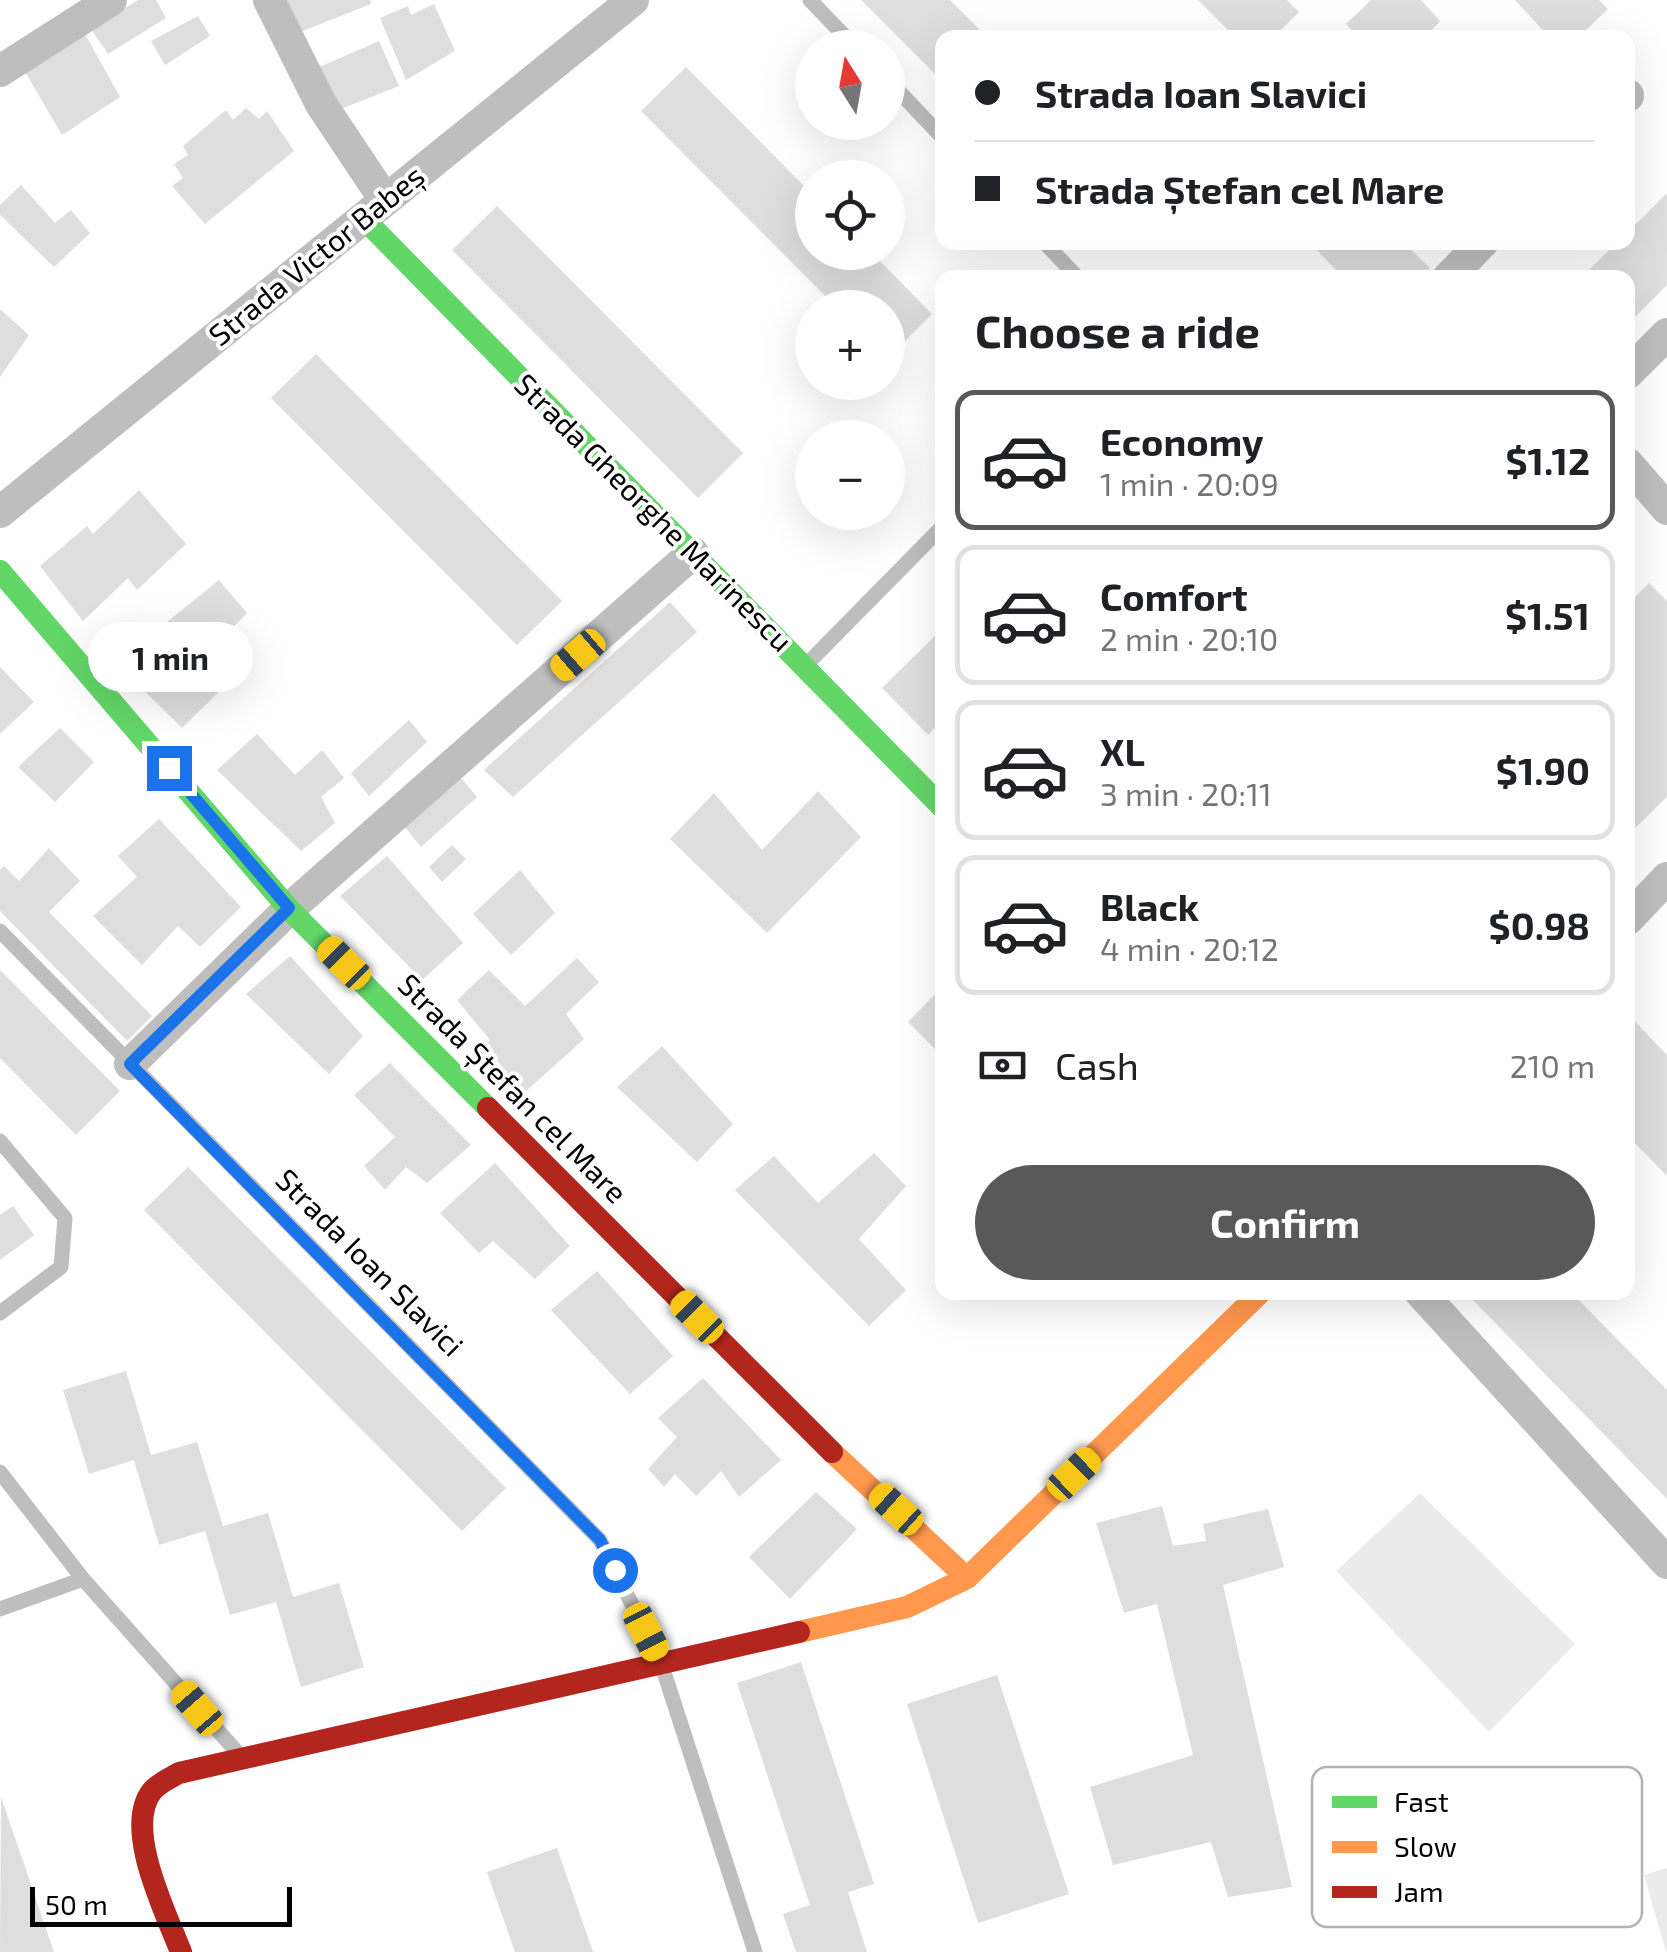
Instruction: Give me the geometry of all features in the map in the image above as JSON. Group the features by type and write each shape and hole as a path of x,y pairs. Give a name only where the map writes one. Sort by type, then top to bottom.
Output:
{"street":[{"path":"0,71 111,0"},
{"path":"269,0 374,210"},
{"name":"Strada Victor Babeș","path":"0,512 634,0"},
{"name":"Strada Gheorghe Marinescu","path":"374,210 693,553 804,667 935,789"},
{"path":"1456,270 1474,250"},
{"path":"1635,366 1667,334"},
{"path":"1635,477 1667,509"},
{"path":"130,1064 289,908 693,553"},
{"name":"Strada Ștefan cel Mare","path":"0,571 289,908 833,1453 967,1578"},
{"path":"1635,914 1662,895"},
{"path":"181,1952 139,1828 143,1806 153,1790 179,1772 876,1616 967,1578 1254,1300"},
{"path":"1427,1300 1667,1563"}],"lane":[{"path":"810,0 839,30"},
{"path":"905,98 935,130"},
{"path":"1052,250 1070,270"},
{"path":"804,667 935,534"},
{"name":"Strada Ioan Slavici","path":"0,930 600,1540 661,1663 754,1952"},
{"path":"0,1141 65,1218 61,1268 0,1313"},
{"path":"0,1472 83,1579 242,1759"},
{"path":"0,1609 83,1579"}],"shaded area":[{"path":"1420,1493 1575,1644 1489,1732 1336,1571"},
{"path":"1667,1868 1667,1952 1666,1952 1644,1875"}],"building":[{"path":"138,0 156,0 166,18 108,54 91,29"},
{"path":"282,0 370,0 371,4 295,34"},
{"path":"861,0 950,0 980,30 935,30 935,74 905,44 905,30 891,30"},
{"path":"1198,0 1287,0 1299,12 1281,30 1228,30"},
{"path":"1371,0 1421,0 1440,21 1432,30 1352,30 1346,24"},
{"path":"1515,0 1599,0 1608,9 1586,30 1543,30"},
{"path":"434,4 455,51 406,80 380,18 408,6 411,15"},
{"path":"198,16 210,36 165,65 151,41"},
{"path":"85,34 120,97 62,135 24,70"},
{"path":"379,41 399,86 333,112 315,69"},
{"path":"686,67 795,177 795,266 641,111"},
{"path":"246,108 259,119 267,111 294,151 205,224 172,186 183,178 174,164 188,155 183,146 226,110 233,120"},
{"path":"21,185 55,223 71,210 90,233 54,267 0,215 0,205"},
{"path":"1667,193 1667,285 1635,317 1635,270 1589,270 1609,250 1635,250 1635,225"},
{"path":"497,206 743,453 698,498 452,250"},
{"path":"1317,250 1411,250 1430,268 1428,270 1336,270"},
{"path":"799,270 889,270 932,314 905,341 905,290 819,290"},
{"path":"0,309 29,335 0,377"},
{"path":"316,354 562,601 517,645 271,398"},
{"path":"139,490 186,544 137,590 128,578 83,621 40,566 87,526 93,534"},
{"path":"219,580 247,613 200,661 221,690 182,728 116,663"},
{"path":"1649,583 1667,601 1667,797 1635,828 1635,597"},
{"path":"670,602 697,632 513,797 484,770"},
{"path":"935,636 935,728 928,735 882,688"},
{"path":"0,667 34,702 0,734"},
{"path":"409,720 427,742 369,796 351,773"},
{"path":"60,728 94,762 55,802 18,767"},
{"path":"257,734 295,775 322,750 344,778 321,797 335,823 301,851 217,770"},
{"path":"460,777 477,797 421,847 404,826"},
{"path":"818,791 861,837 767,933 670,839 714,793 762,850"},
{"path":"159,819 241,907 200,947 178,926 142,965 93,916 137,877 118,856"},
{"path":"452,845 466,859 442,882 429,867"},
{"path":"49,848 80,881 49,912 152,1016 127,1041 0,911 0,870 4,866 19,881"},
{"path":"387,856 463,943 422,980 340,896"},
{"path":"520,870 555,913 511,955 473,914"},
{"path":"290,956 363,1036 329,1074 246,994"},
{"path":"577,958 599,982 566,1014 584,1039 525,1092 484,1046 490,1040 457,1000 489,970 525,1006"},
{"path":"0,970 120,1091 76,1135 0,1058"},
{"path":"935,994 935,1049 908,1022"},
{"path":"1635,1021 1667,1055 1667,1176 1635,1143"},
{"path":"662,1046 733,1124 697,1162 617,1087"},
{"path":"390,1063 471,1145 427,1183 406,1167 385,1190 364,1166 395,1137 354,1095"},
{"path":"874,1153 906,1186 859,1239 906,1290 869,1326 735,1190 774,1156 818,1203"},
{"path":"495,1163 570,1246 535,1279 493,1241 479,1253 440,1213"},
{"path":"188,1167 506,1488 462,1531 144,1210"},
{"path":"13,1206 34,1235 0,1260 0,1215"},
{"path":"597,1271 673,1356 630,1394 551,1310"},
{"path":"1473,1300 1579,1300 1667,1390 1667,1499"},
{"path":"126,1371 151,1455 197,1442 223,1526 268,1513 293,1597 339,1583 364,1667 301,1687 276,1602 230,1615 205,1531 159,1545 134,1460 89,1474 63,1390"},
{"path":"703,1378 781,1460 739,1497 721,1471 696,1496 675,1474 664,1487 648,1469 677,1437 658,1418"},
{"path":"816,1492 857,1529 790,1599 749,1557"},
{"path":"1162,1506 1173,1546 1206,1541 1203,1524 1268,1509 1284,1567 1223,1585 1292,1887 1228,1897 1211,1842 1113,1865 1090,1787 1193,1755 1157,1604 1124,1613 1096,1523"},
{"path":"801,1662 874,1884 848,1892 867,1952 796,1952 783,1914 810,1905 737,1683"},
{"path":"997,1675 1069,1894 978,1923 907,1704"},
{"path":"1,1797 54,1952 0,1952"},
{"path":"557,1848 593,1952 515,1952 487,1872"}],"traffic: fast":[{"path":"363,218 935,800"},
{"path":"0,571 289,909 488,1108"}],"traffic: slow":[{"path":"799,1632 907,1607 967,1578 1253,1300"},
{"path":"832,1452 967,1578"}],"traffic: jam":[{"path":"488,1108 832,1452"},
{"path":"181,1952 150,1871 142,1826 144,1807 152,1791 179,1773 799,1632"}],"route":[{"path":"169,768 289,908 130,1064 600,1540 615,1570"}]}
